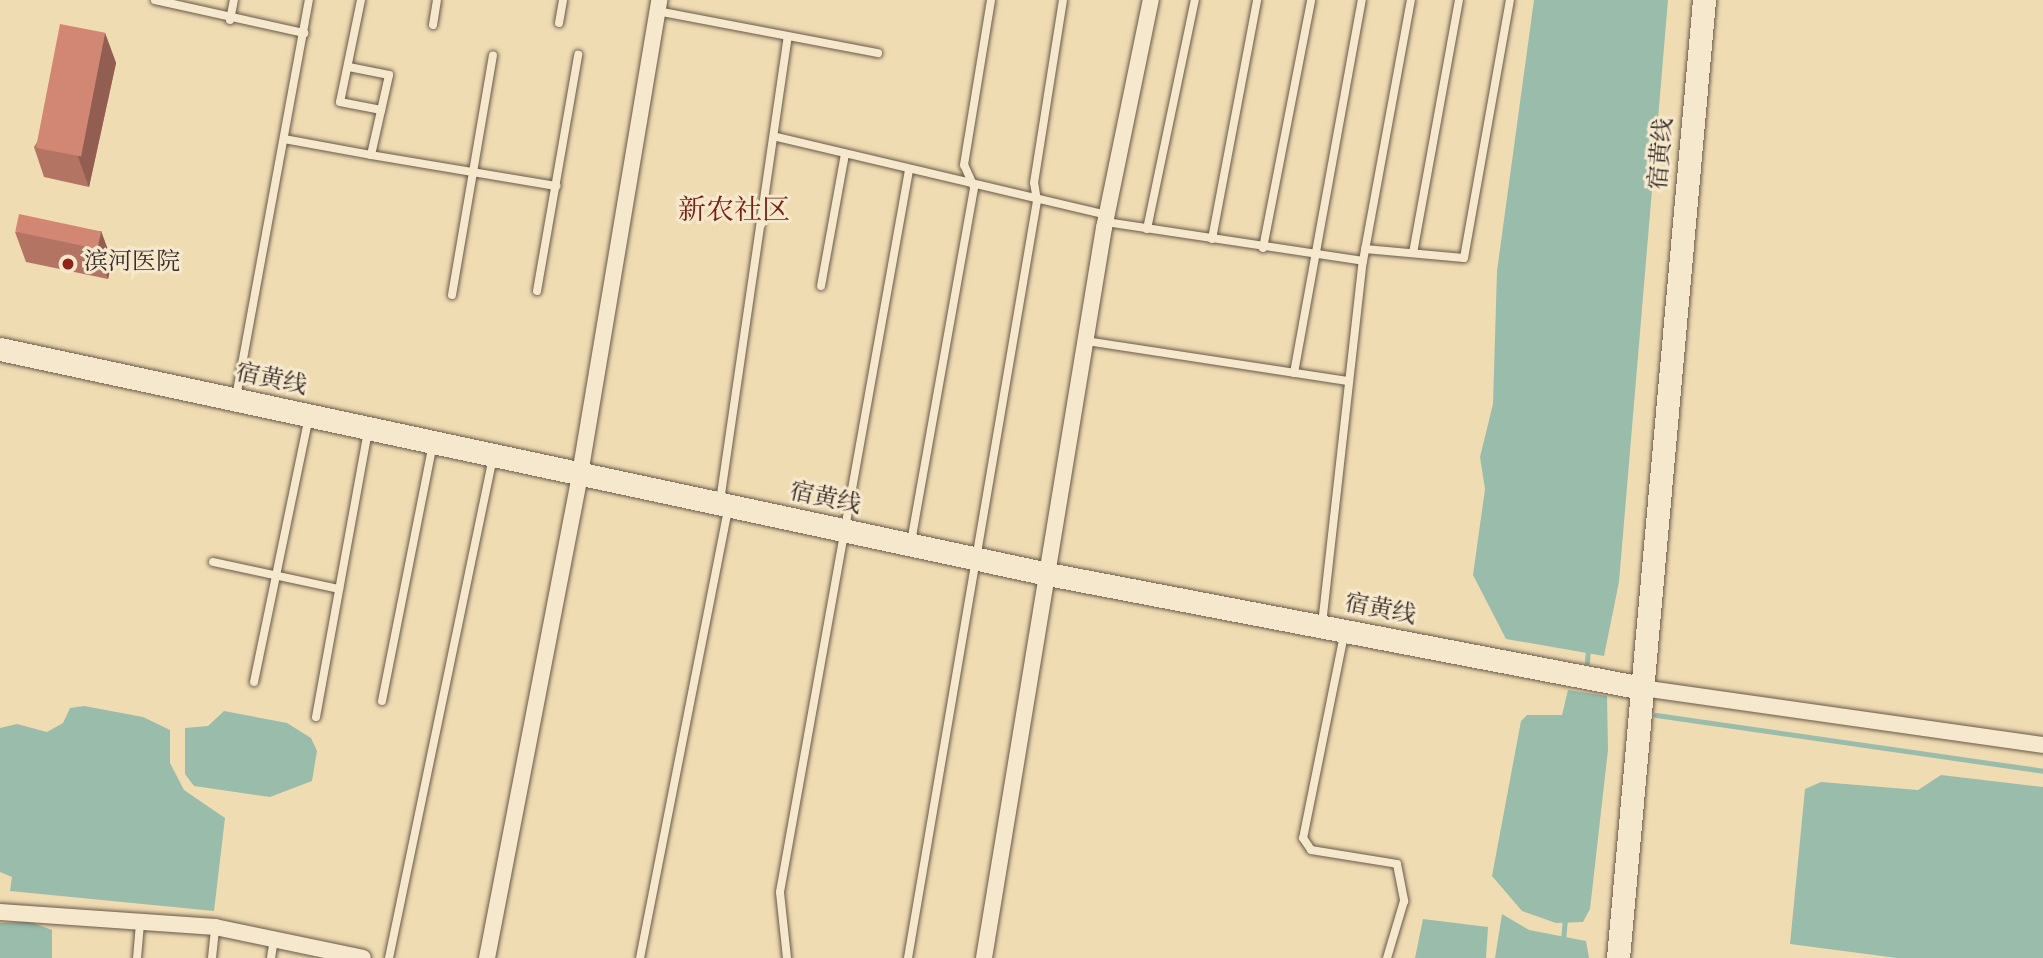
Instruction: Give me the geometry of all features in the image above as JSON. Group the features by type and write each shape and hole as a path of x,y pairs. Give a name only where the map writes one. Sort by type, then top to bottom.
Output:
{"main road":[{"name":"宿黄线","path":"1618,958 1704,0"},
{"name":"宿黄线","path":"0,349 1048,574 1642,688"}],"street":[{"path":"984,958 1106,218 1152,0"},
{"path":"487,958 580,474 658,6"},
{"path":"1642,688 2043,746"},
{"path":"0,912 215,927 274,940 320,954 363,958"}],"lane":[{"path":"155,0 230,20 304,33"},
{"path":"230,20 234,0"},
{"path":"236,400 309,0"},
{"path":"361,0 340,102 381,110"},
{"path":"433,25 437,0"},
{"path":"559,23 563,0"},
{"path":"911,545 974,187 964,165 991,0"},
{"path":"908,958 1037,201 1034,183 1063,0"},
{"path":"1147,229 1195,0"},
{"path":"1212,239 1257,0"},
{"path":"1263,248 1311,0"},
{"path":"1294,373 1362,0"},
{"path":"1322,627 1347,381 1363,261 1411,0"},
{"path":"1413,253 1459,0"},
{"path":"1365,249 1464,258 1510,0"},
{"path":"658,6 788,37 878,53"},
{"path":"640,958 724,505 777,137 788,37"},
{"path":"452,295 493,55"},
{"path":"537,291 578,55"},
{"path":"349,66 389,75 371,155"},
{"path":"777,137 1147,229 1363,261"},
{"path":"284,139 556,186"},
{"path":"821,286 845,154"},
{"path":"787,958 780,892 848,532 909,170"},
{"path":"1086,341 1347,381"},
{"path":"254,682 309,416"},
{"path":"316,717 368,429"},
{"path":"382,701 433,443"},
{"path":"389,958 494,456"},
{"path":"213,562 339,589"},
{"path":"1345,631 1303,838 1311,850 1397,864 1404,901 1387,958"},
{"path":"137,958 139,922"},
{"path":"212,958 215,927"},
{"path":"271,958 274,940"}],"shaded area":[{"path":"1534,0 1668,0 1619,582 1604,656 1506,639 1473,575 1485,489 1480,457 1493,404 1497,271"},
{"path":"1568,690 1607,696 1608,750 1590,909 1583,922 1556,923 1522,911 1492,876 1521,721 1527,715 1562,715"},
{"path":"84,706 143,717 170,730 170,763 184,790 225,818 214,911 10,891 12,877 0,872 0,728 17,724 47,732 63,723 70,708"},
{"path":"224,711 287,723 311,738 317,751 312,781 270,797 194,786 185,774 185,728 208,726"},
{"path":"1941,775 2043,787 2043,958 1897,958 1790,944 1805,789 1821,782 1918,790"},
{"path":"1502,914 1529,930 1586,941 1589,958 1495,958"},
{"path":"1423,919 1488,927 1486,958 1415,958"},
{"path":"30,922 52,930 52,958 0,958 0,923"}],"building":[{"path":"60,24 105,33 81,156 36,148"},
{"path":"19,214 101,231 97,249 15,232"}],"waterway":[{"path":"1587,662 1588,648"},
{"path":"1656,715 2043,771"},
{"path":"1563,941 1565,916"}],"place":[{"name":"滨河医院","path":"68,264"}],"district":[{"name":"新农社区","path":"734,212"}]}
